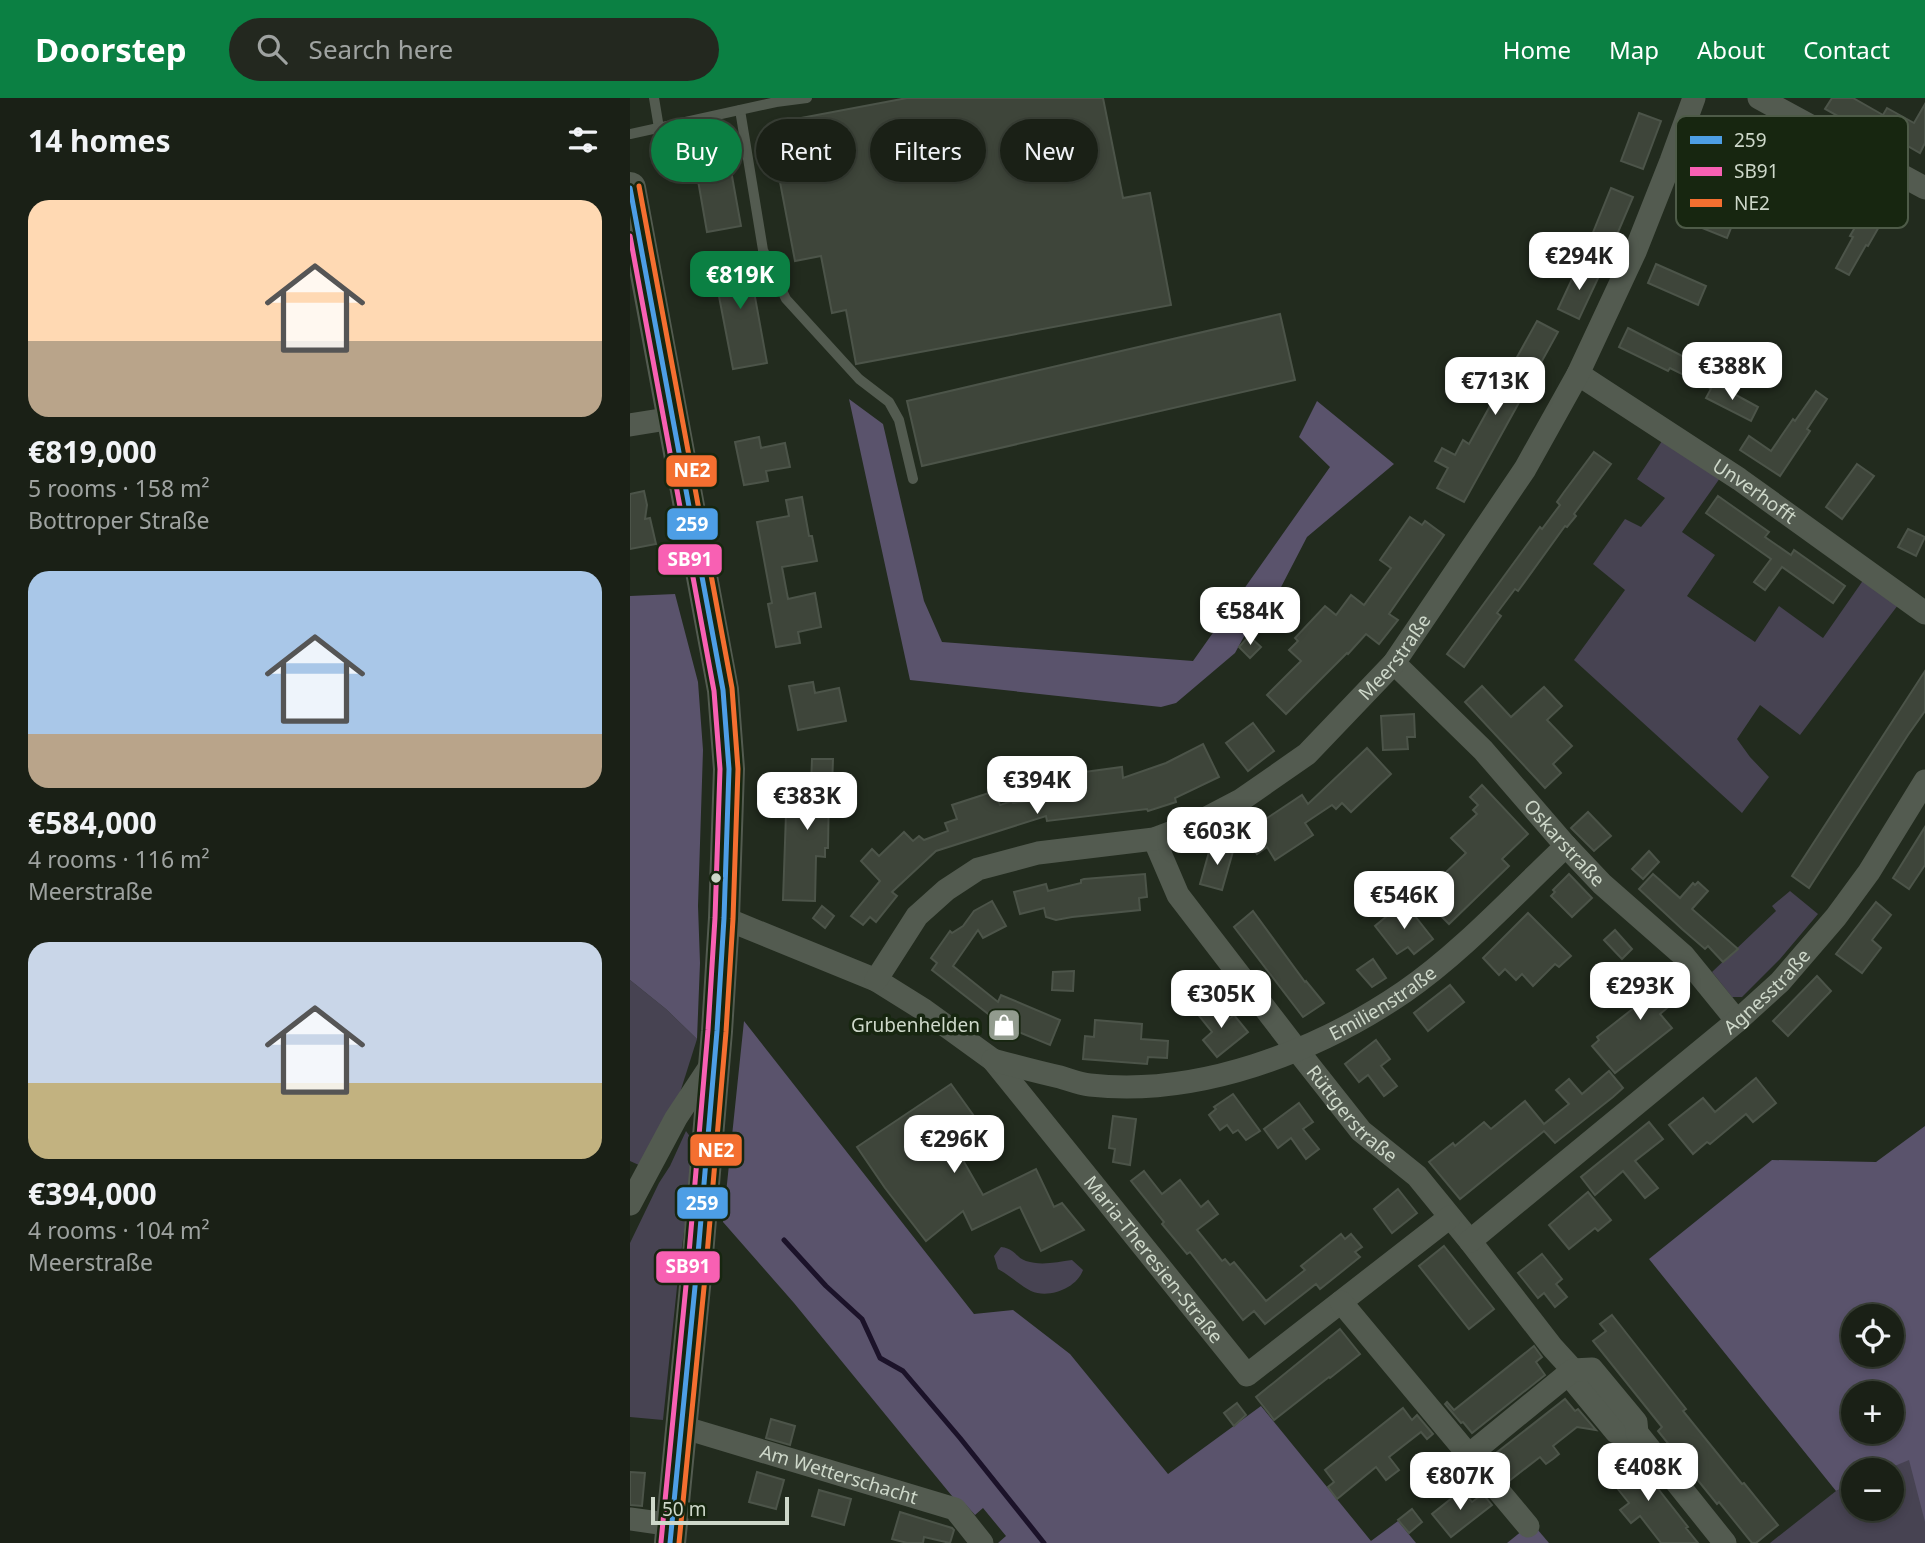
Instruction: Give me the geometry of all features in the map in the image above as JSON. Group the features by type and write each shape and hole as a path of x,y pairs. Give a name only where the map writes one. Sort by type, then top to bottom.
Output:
{"main road":[{"path":"630,188 723,690 729,769 724,918 715,1059 671,1534"}],"street":[{"name":"Meerstraße","path":"1688,116 1694,98"},
{"path":"1759,98 1792,116"},
{"name":"Meerstraße","path":"876,980 917,916 946,890 978,869 1038,853 1154,839 1199,822 1241,800 1307,754 1394,663 1525,469 1578,374 1635,252 1676,148"},
{"path":"1908,179 1925,188"},
{"name":"Unverhofft","path":"1578,374 1739,479 1925,613"},
{"path":"630,425 673,418"},
{"name":"Oskarstraße","path":"1394,663 1483,750 1602,884 1684,956 1737,1021"},
{"name":"Agnesstraße","path":"1471,1241 1737,1021 1780,982 1836,917 1869,872 1925,781"},
{"name":"Rüttgerstraße","path":"1154,839 1178,895 1361,1131 1417,1176 1573,1370 1592,1369 1636,1422 1637,1433 1725,1543"},
{"name":"Emilienstraße","path":"993,1060 1088,1085 1132,1087 1175,1084 1239,1070 1297,1050 1357,1022 1406,991 1455,951 1566,846"},
{"name":"Maria-Theresien-Straße","path":"724,918 876,980 924,1010 993,1060 1247,1375 1450,1217"},
{"path":"630,1204 676,1118 715,1059"},
{"path":"1340,1302 1528,1526"},
{"path":"1469,1455 1573,1370"},
{"name":"Am Wetterschacht","path":"682,1427 955,1509 982,1543"},
{"path":"630,1519 671,1534"}],"lane":[{"path":"654,98 658,119"},
{"path":"700,119 807,98"},
{"path":"740,110 764,250 786,299 859,379 889,402 899,420 913,479"},
{"path":"630,134 651,130"}],"shaded area":[{"path":"849,399 883,424 924,601 942,642 1193,661 1330,467 1299,437 1317,401 1394,464 1307,537 1279,591 1253,620 1235,653 1176,703 1161,707 910,680"},
{"path":"1662,441 1720,478 1682,532 1715,555 1687,596 1755,642 1779,606 1823,638 1864,579 1898,605 1800,735 1760,705 1737,739 1769,777 1742,813 1574,660 1625,590 1593,564 1625,519 1641,527 1665,498 1637,479"},
{"path":"675,594 698,682 703,750 697,1039 630,980 630,596"},
{"path":"1790,891 1818,914 1780,959 1742,997 1732,997 1712,972 1776,911 1772,906"},
{"path":"630,980 697,1039 678,1099 641,1166 630,1161"},
{"path":"744,1021 974,1314 1013,1310 1070,1354 1168,1474 1261,1406 1371,1541 1398,1521 1416,1543 998,1543 1006,1536 983,1508 975,1515 966,1505 961,1507 794,1303 723,1222"},
{"path":"1925,1126 1925,1522 1909,1460 1904,1462 1904,1458 1841,1458 1841,1489 1836,1491 1649,1259 1772,1160 1876,1162"},
{"path":"686,1131 696,1145 679,1268 663,1420 630,1417 630,1243"},
{"path":"1925,1170 1925,1543 1770,1543 1841,1489 1841,1521 1904,1521 1904,1458 1878,1458 1885,1444 1904,1444 1904,1381 1892,1381 1892,1367 1904,1367 1904,1304 1895,1304"},
{"path":"1001,1247 1010,1249 1026,1261 1043,1263 1072,1260 1083,1270 1069,1287 1054,1293 1038,1293 1027,1289 998,1269 994,1256"},
{"path":"1532,1523 1549,1543 1507,1543"}],"building":[{"path":"907,98 1103,98 1123,198 1150,193 1171,305 856,364 846,310 832,313 821,256 795,261 780,182 856,182 856,119 796,119"},
{"path":"1832,98 1853,98 1883,115 1887,108 1901,116 1838,116 1825,109"},
{"path":"1925,104 1925,143 1920,153 1908,146 1908,120 1914,123"},
{"path":"1639,113 1661,121 1643,169 1621,161"},
{"path":"698,182 733,182 741,226 707,232"},
{"path":"1611,188 1633,197 1613,244 1592,235"},
{"path":"1702,228 1731,228 1727,238"},
{"path":"1855,228 1878,228 1849,275 1836,268 1853,237 1850,236"},
{"path":"747,253 767,363 733,369 712,260"},
{"path":"1579,264 1600,274 1579,319 1558,309"},
{"path":"1656,264 1706,286 1698,305 1648,283"},
{"path":"1280,314 1295,380 922,466 907,401"},
{"path":"1537,321 1558,332 1464,502 1437,488 1448,468 1435,461 1442,448 1455,455 1463,440 1469,444"},
{"path":"1628,328 1717,374 1710,388 1619,347"},
{"path":"1714,383 1758,407 1751,421 1706,398"},
{"path":"1816,391 1827,399 1807,429 1810,431 1780,476 1740,450 1749,436 1771,451"},
{"path":"759,437 761,448 785,443 790,467 766,471 768,481 744,485 735,442"},
{"path":"1594,452 1611,464 1574,514 1576,516 1565,526 1518,591 1515,589 1497,613 1501,616 1464,667 1447,654 1540,527 1542,529 1560,505 1557,502"},
{"path":"1857,464 1874,476 1842,519 1826,507"},
{"path":"644,491 647,505 645,519 650,518 656,544 630,549 630,494"},
{"path":"1718,496 1769,532 1765,537 1791,555 1794,550 1845,586 1833,603 1782,567 1765,590 1754,582 1771,559 1706,513"},
{"path":"802,497 817,561 782,567 788,599 815,593 821,627 798,632 800,643 776,647 768,604 772,603 757,522 789,516 786,500"},
{"path":"1410,517 1422,525 1425,521 1444,535 1389,614 1398,620 1379,644 1366,634 1286,714 1267,695 1301,661 1289,650 1298,641 1295,638 1325,606 1336,615 1351,595 1364,605 1391,568 1380,560"},
{"path":"1908,529 1925,537 1916,556 1898,547"},
{"path":"1249,636 1261,647 1250,658 1239,647"},
{"path":"1925,671 1925,711 1809,888 1792,876"},
{"path":"813,682 815,693 839,688 846,721 798,730 789,686"},
{"path":"1482,686 1511,717 1544,687 1562,706 1547,720 1572,746 1553,764 1561,773 1545,788 1465,702"},
{"path":"1414,714 1415,737 1407,737 1408,749 1383,750 1381,716"},
{"path":"1253,723 1274,751 1248,771 1226,743"},
{"path":"1203,744 1219,777 1175,798 1176,802 1148,811 1047,821 1046,816 936,851 892,892 897,896 876,922 870,917 863,925 851,916 880,881 861,861 872,849 879,856 904,832 913,841 919,836 924,840 948,831 945,823 957,819 952,805 995,791 1000,805 1012,801 1044,799 1043,793 1073,789 1069,774 1122,767 1123,778 1166,763"},
{"path":"1367,748 1391,774 1351,812 1342,803 1336,809 1332,805 1305,823 1313,835 1275,860 1267,847 1257,854 1243,834 1302,795 1308,804"},
{"path":"812,759 833,759 832,787 829,787 828,848 825,848 825,857 816,856 815,901 783,900 787,785 811,786"},
{"path":"1482,785 1528,834 1502,859 1509,866 1449,924 1434,909 1449,897 1447,894 1453,888 1442,876 1466,853 1451,838 1477,814 1473,810 1478,805 1470,797"},
{"path":"1588,812 1611,836 1594,851 1571,828"},
{"path":"1925,827 1925,865 1909,889 1893,878"},
{"path":"1220,843 1234,848 1222,890 1200,884 1209,852 1216,854"},
{"path":"1649,851 1659,862 1643,879 1632,869"},
{"path":"1145,874 1147,897 1139,898 1140,910 1056,920 1046,917 1044,908 1020,914 1014,892 1046,884 1048,891 1081,883 1084,879"},
{"path":"1569,874 1592,898 1572,917 1551,896 1555,892 1553,890"},
{"path":"1653,874 1680,898 1693,883 1695,885 1698,882 1708,891 1692,909 1738,949 1723,962 1708,946 1705,949 1682,929 1639,889"},
{"path":"992,901 1006,926 983,938 978,930 953,966 998,1002 1001,995 1060,1020 1050,1045 990,1020 992,1017 932,970 937,963 931,958 950,931 952,933 963,926 974,911"},
{"path":"1404,902 1433,939 1414,954 1408,947 1397,954 1375,926"},
{"path":"1876,902 1891,915 1872,940 1881,948 1862,973 1836,954"},
{"path":"822,906 834,916 825,928 813,918"},
{"path":"1253,911 1305,982 1324,1003 1303,1017 1234,927"},
{"path":"1528,913 1571,956 1559,967 1555,964 1533,986 1522,974 1516,980 1505,969 1499,975 1483,958"},
{"path":"1615,930 1632,949 1622,959 1604,940"},
{"path":"1373,959 1386,978 1372,987 1357,970"},
{"path":"1666,968 1686,992 1660,1014 1672,1028 1615,1073 1592,1046 1599,1040 1597,1037 1649,996 1640,984 1640,979 1650,971 1659,973"},
{"path":"1074,971 1073,991 1052,990 1053,972"},
{"path":"1817,976 1831,991 1788,1036 1773,1021"},
{"path":"1450,985 1464,1002 1428,1031 1414,1013"},
{"path":"1209,1002 1225,1022 1234,1015 1248,1032 1217,1057 1203,1040 1212,1032 1196,1012"},
{"path":"1095,1020 1142,1024 1141,1039 1168,1041 1167,1058 1148,1057 1147,1064 1083,1059 1085,1036 1094,1037"},
{"path":"1376,1040 1390,1059 1381,1066 1397,1086 1384,1096 1368,1075 1359,1082 1345,1064"},
{"path":"1609,1071 1623,1088 1613,1097 1555,1143 1544,1131 1460,1199 1429,1162 1453,1143 1455,1146 1484,1122 1491,1129 1525,1101 1544,1124 1569,1104 1556,1090 1569,1079 1582,1094"},
{"path":"1756,1078 1776,1103 1753,1122 1746,1114 1710,1144 1707,1142 1693,1154 1669,1125 1703,1098 1715,1112"},
{"path":"951,1084 979,1123 952,1141 983,1195 1036,1169 1054,1207 1062,1203 1084,1230 1041,1251 1020,1207 972,1230 963,1211 926,1241 857,1147"},
{"path":"1233,1094 1260,1131 1246,1140 1238,1130 1233,1133 1227,1125 1220,1130 1209,1115 1216,1109 1214,1107"},
{"path":"1299,1103 1313,1122 1303,1129 1319,1149 1306,1159 1291,1138 1278,1148 1264,1129"},
{"path":"1113,1116 1136,1119 1130,1165 1113,1162 1115,1149 1109,1148"},
{"path":"1649,1122 1663,1139 1635,1161 1658,1188 1645,1198 1623,1171 1595,1195 1581,1177"},
{"path":"1144,1171 1162,1194 1180,1180 1201,1207 1208,1201 1218,1214 1197,1230 1222,1261 1225,1259 1230,1265 1234,1262 1266,1301 1305,1270 1301,1266 1341,1234 1345,1239 1351,1234 1362,1247 1355,1252 1360,1257 1320,1289 1316,1284 1265,1324 1254,1311 1243,1320 1190,1252 1187,1254 1162,1224 1164,1222 1131,1181"},
{"path":"1398,1189 1417,1213 1392,1233 1374,1209"},
{"path":"1588,1192 1611,1220 1598,1231 1595,1228 1569,1249 1549,1225"},
{"path":"1444,1246 1494,1309 1469,1329 1419,1266"},
{"path":"1542,1254 1562,1279 1556,1284 1567,1297 1555,1307 1544,1293 1538,1298 1518,1273"},
{"path":"1612,1315 1686,1409 1683,1411 1778,1525 1756,1543 1752,1543 1719,1502 1717,1504 1658,1431 1662,1427 1593,1341 1606,1331 1600,1324"},
{"path":"1340,1329 1360,1354 1274,1420 1256,1397"},
{"path":"1534,1346 1542,1357 1536,1362 1545,1375 1472,1433 1445,1404 1447,1402 1454,1410"},
{"path":"1565,1399 1575,1411 1578,1409 1596,1430 1577,1427 1553,1446 1559,1454 1553,1459 1546,1464 1540,1457 1509,1481 1491,1457"},
{"path":"1237,1403 1246,1415 1234,1426 1224,1413"},
{"path":"1403,1408 1412,1420 1417,1415 1433,1434 1427,1439 1421,1432 1389,1457 1399,1470 1386,1480 1376,1467 1337,1499 1328,1487 1334,1482 1325,1470"},
{"path":"771,1419 795,1426 790,1445 766,1438"},
{"path":"1630,1453 1698,1543 1661,1543 1640,1516 1631,1523 1620,1510 1629,1503 1605,1473"},
{"path":"630,1472 645,1473 642,1506 630,1505"},
{"path":"757,1472 784,1480 776,1509 749,1502"},
{"path":"819,1490 851,1499 844,1525 812,1516"},
{"path":"1462,1490 1472,1502 1483,1494 1492,1505 1451,1537 1432,1514"},
{"path":"1412,1509 1422,1522 1409,1533 1398,1520"},
{"path":"900,1512 952,1528 954,1530 950,1543 924,1537 923,1543 892,1539"}],"waterway":[{"path":"784,1240 826,1286 862,1319 880,1358 903,1371 1044,1543"}],"transit line":[{"name":"NE2","path":"639,186 732,688 738,769 726,1032 679,1543"},
{"name":"259","path":"630,188 723,690 729,769 717,1031 670,1543"},
{"name":"SB91","path":"630,236 714,691 720,769 708,1030 661,1542"}],"place":[{"name":"Grubenhelden","path":"1004,1025"}]}
